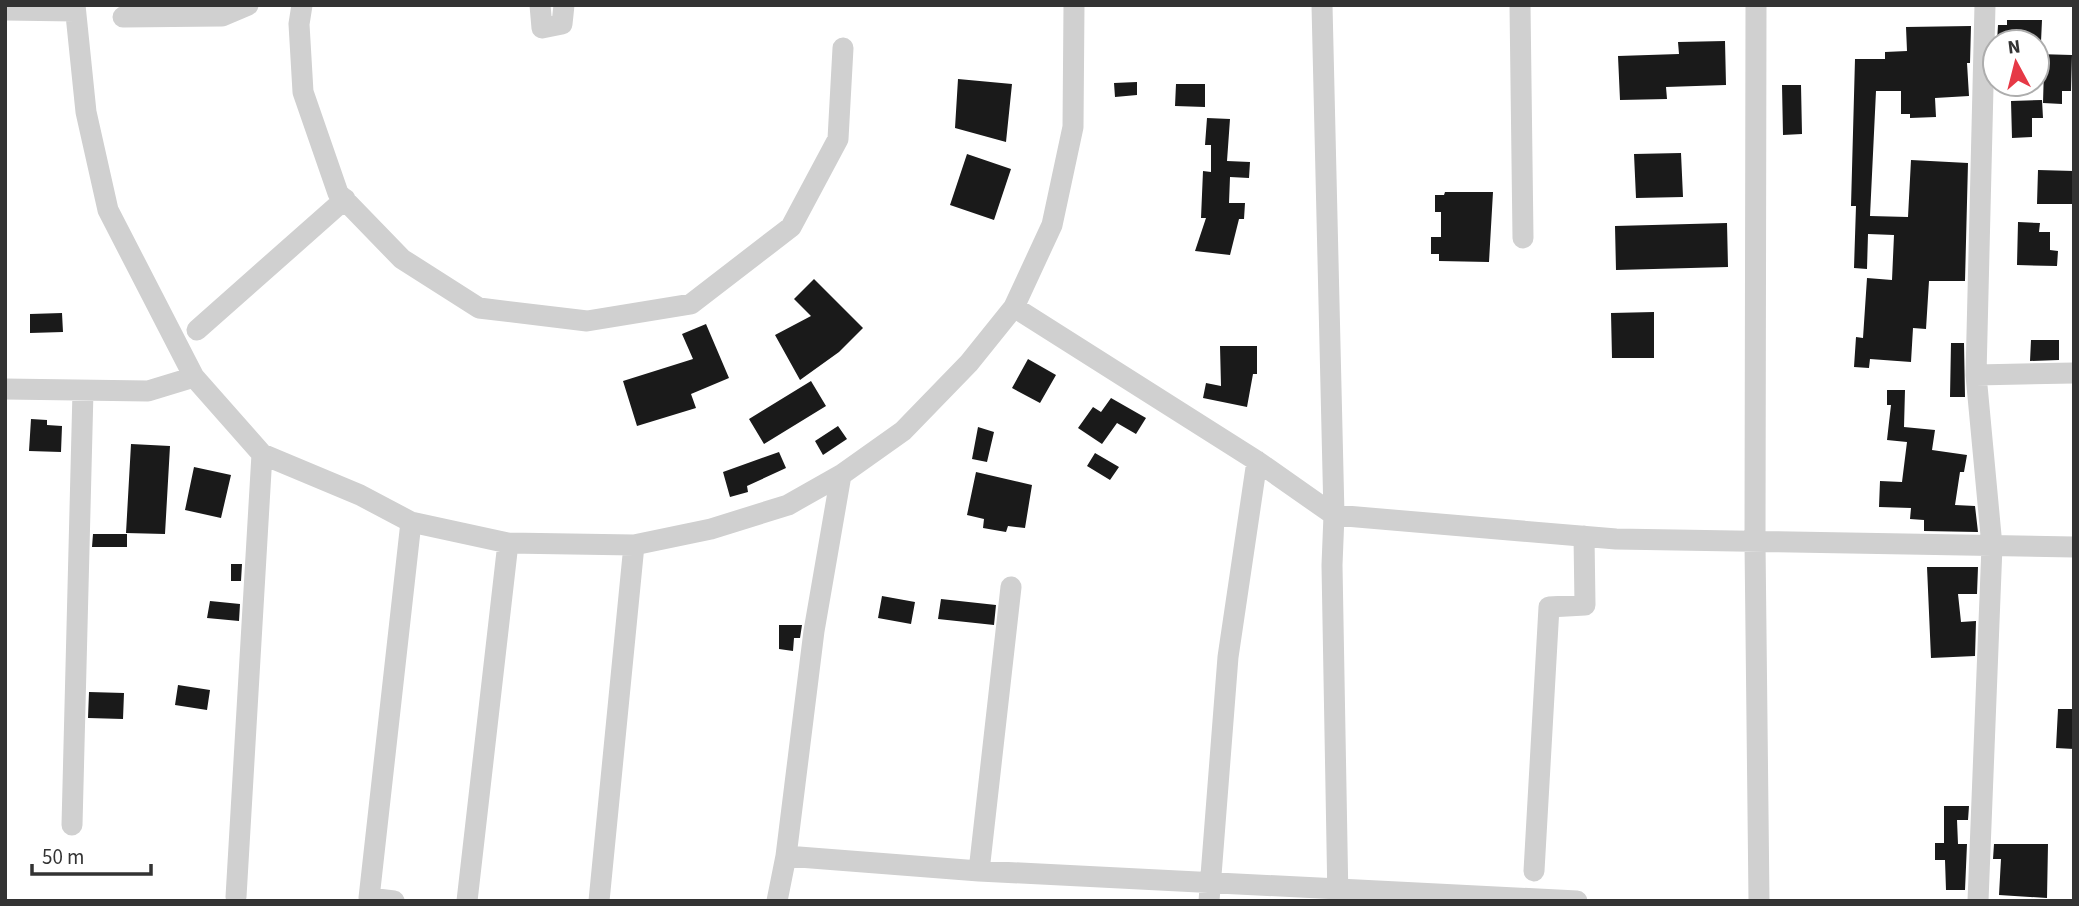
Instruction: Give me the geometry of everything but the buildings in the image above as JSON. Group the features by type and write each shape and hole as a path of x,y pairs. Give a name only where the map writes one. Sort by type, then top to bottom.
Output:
{"street":[{"path":"123,17 222,16 248,5"},
{"path":"302,5 299,24 303,92 338,193 402,259 479,308 587,321 691,304 791,227 838,139 843,48"},
{"path":"540,5 542,28 562,24 564,5"},
{"path":"5,10 75,8 86,112 108,210 194,377 262,454 360,495 411,522 508,543 634,545 711,529 788,505 841,475 903,430 969,363 1014,307 1052,225 1073,127 1074,5"},
{"path":"1322,5 1334,515 1332,565 1338,896"},
{"path":"1520,5 1523,238"},
{"path":"1756,5 1755,542 1759,901"},
{"path":"1978,901 1992,546 1976,375 1985,5"},
{"path":"197,330 345,200"},
{"path":"1014,307 1257,461 1334,515 1584,536 1755,542 2074,547"},
{"path":"1976,375 2074,373"},
{"path":"5,389 148,391 194,377"},
{"path":"72,825 83,391"},
{"path":"236,897 262,454"},
{"path":"1209,892 1228,657 1257,461"},
{"path":"777,901 786,856 816,618 841,475"},
{"path":"394,901 369,898 411,522"},
{"path":"1535,871 1549,607 1585,605 1584,536"},
{"path":"467,901 508,543"},
{"path":"599,901 634,545"},
{"path":"979,871 1011,587"},
{"path":"786,856 1209,892 1577,901"}]}
